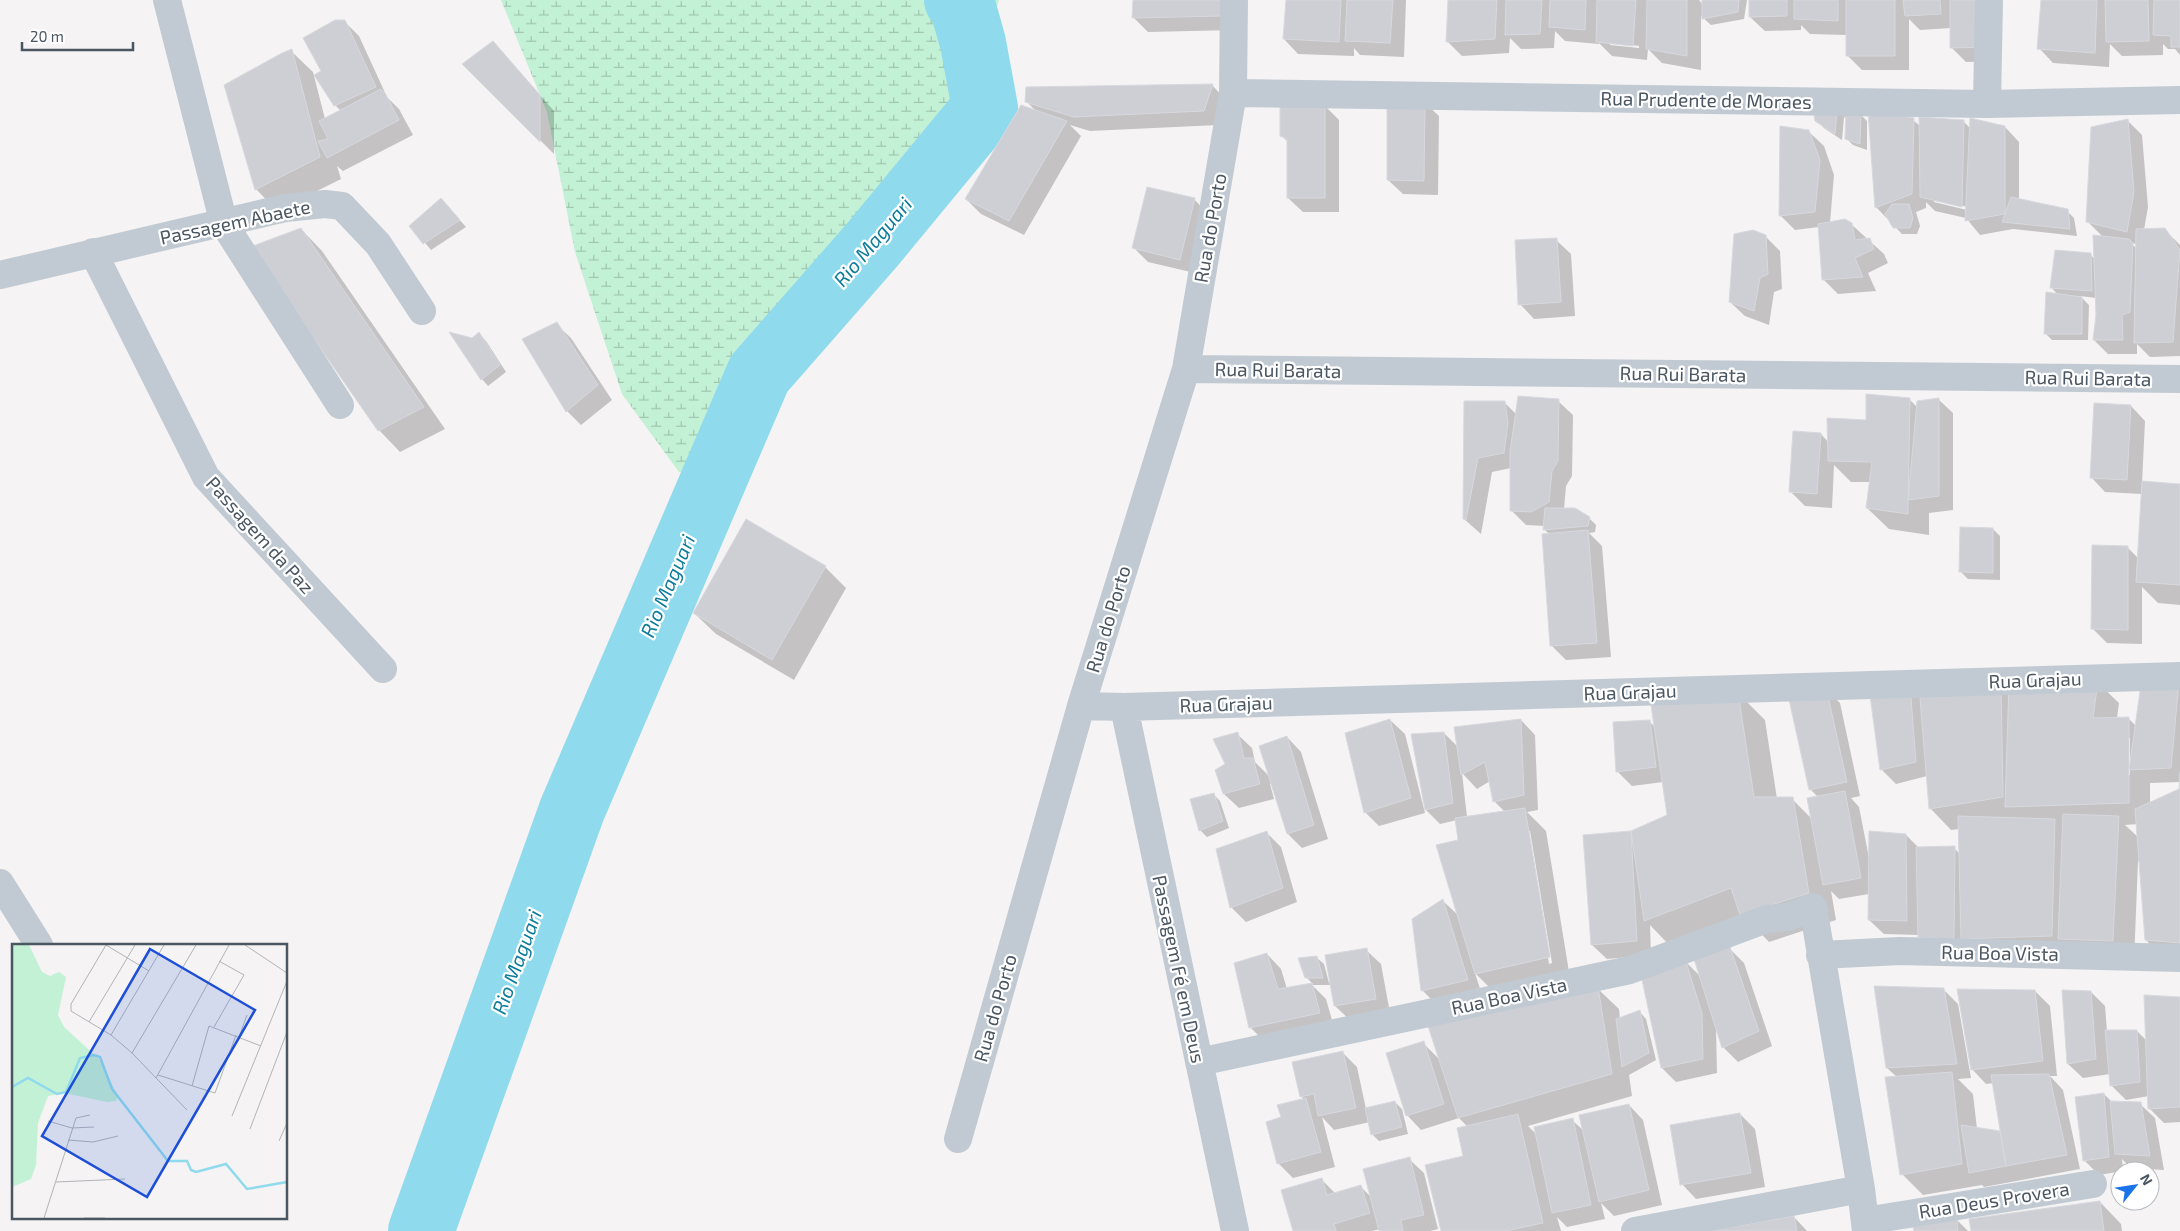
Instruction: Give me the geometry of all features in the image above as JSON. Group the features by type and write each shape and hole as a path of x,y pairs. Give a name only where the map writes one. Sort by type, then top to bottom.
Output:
{"street":[{"path":"166,0 224,224 340,405"},
{"name":"Rua do Porto","path":"958,1139 1081,706 1186,369 1233,93 1234,0"},
{"path":"1987,104 1989,0"},
{"name":"Rua Prudente de Moraes","path":"1233,93 1987,104 2180,100"},
{"name":"Passagem Abaete","path":"0,275 93,252 224,224 285,208 325,204 342,206 378,244 422,312"},
{"name":"Passagem da Paz","path":"93,252 206,477 383,669"},
{"name":"Rua Rui Barata","path":"1186,369 2180,379"},
{"name":"Rua Grajau","path":"1081,706 1124,707 2180,676"},
{"name":"Passagem Fé em Deus","path":"1124,707 1235,1231"},
{"path":"0,883 38,944"},
{"name":"Rua Boa Vista","path":"1199,1062 1630,970 1767,920 1788,917 1813,907 1820,955 1900,951 2180,958"},
{"path":"1820,955 1866,1226"},
{"name":"Rua Deus Provera","path":"1866,1226 2093,1184"},
{"path":"1635,1231 1861,1189"}],"green space":[{"path":"501,0 999,0 966,111 885,242 804,358 735,463 679,472 622,394 575,252 547,112"}],"building":[{"path":"1133,0 1221,0 1221,16 1132,18"},
{"path":"1286,0 1341,0 1339,42 1283,39"},
{"path":"1347,0 1393,0 1390,43 1345,41"},
{"path":"1448,0 1497,0 1495,39 1446,42"},
{"path":"1506,0 1542,0 1540,34 1505,35"},
{"path":"1550,0 1586,0 1585,30 1549,27"},
{"path":"1597,0 1636,0 1633,46 1596,42"},
{"path":"1647,0 1687,0 1687,56 1646,49"},
{"path":"1702,0 1739,0 1738,12 1702,19"},
{"path":"1749,0 1787,0 1787,16 1749,17"},
{"path":"1794,0 1838,0 1838,21 1794,19"},
{"path":"1846,0 1895,0 1895,56 1846,56"},
{"path":"1903,0 1940,0 1941,14 1905,16"},
{"path":"1950,0 1986,0 1987,47 1950,48"},
{"path":"2041,0 2097,0 2095,53 2037,49"},
{"path":"2105,0 2148,0 2149,41 2106,42"},
{"path":"2154,0 2180,0 2180,47 2171,47 2171,36 2153,35"},
{"path":"335,20 345,20 376,87 334,106 314,75 321,71 303,38"},
{"path":"493,41 540,95 540,142 462,64"},
{"path":"292,49 320,157 255,190 224,85"},
{"path":"1213,84 1204,111 1074,117 1025,102 1026,87"},
{"path":"381,89 399,120 327,158 318,141 328,139 319,121"},
{"path":"1387,100 1425,101 1424,181 1387,180"},
{"path":"1280,104 1325,104 1325,198 1287,198 1287,139 1280,136"},
{"path":"1021,105 1067,121 1009,221 965,199"},
{"path":"1822,105 1861,113 1860,144 1845,139 1846,115 1837,111 1835,134 1815,121 1813,110"},
{"path":"1868,111 1914,118 1912,194 1875,208"},
{"path":"1919,117 1964,120 1962,207 1920,197"},
{"path":"1970,118 2005,126 2005,214 1965,221"},
{"path":"2128,119 2134,192 2127,232 2086,222 2091,127"},
{"path":"1780,126 1809,130 1820,160 1815,212 1779,216"},
{"path":"1147,187 1195,198 1180,260 1132,248"},
{"path":"2011,197 2068,209 2070,229 2002,222"},
{"path":"441,198 460,220 423,244 409,226"},
{"path":"1892,204 1909,204 1913,218 1910,228 1893,228 1885,214"},
{"path":"1845,219 1852,223 1855,240 1870,238 1874,249 1855,258 1863,277 1822,280 1818,224"},
{"path":"301,228 424,407 378,431 250,247"},
{"path":"2165,228 2180,250 2173,342 2134,343 2136,229"},
{"path":"1753,230 1766,235 1768,274 1760,278 1754,311 1729,302 1734,234"},
{"path":"2093,235 2129,239 2133,243 2130,312 2122,315 2123,340 2093,340 2096,315"},
{"path":"1557,238 1561,302 1518,305 1515,240"},
{"path":"2055,250 2091,253 2092,291 2050,288"},
{"path":"2046,292 2082,297 2082,334 2044,334"},
{"path":"557,322 598,385 566,412 522,339"},
{"path":"449,332 472,338 479,332 500,365 481,380"},
{"path":"1866,394 1910,398 1908,514 1866,508 1872,462 1828,461 1827,418 1866,420"},
{"path":"1518,396 1559,399 1558,461 1552,471 1549,502 1531,512 1510,511 1510,452"},
{"path":"1939,398 1939,496 1908,500 1917,401"},
{"path":"1464,401 1505,401 1508,423 1504,453 1478,458 1466,520 1463,519"},
{"path":"2094,403 2131,405 2127,480 2090,478"},
{"path":"1793,431 1821,433 1817,494 1789,492"},
{"path":"2142,481 2180,484 2180,585 2136,582"},
{"path":"1545,508 1575,508 1590,517 1588,526 1543,530"},
{"path":"746,519 826,566 772,660 693,613"},
{"path":"1960,527 1993,528 1993,573 1959,572"},
{"path":"1588,530 1597,643 1550,646 1542,534"},
{"path":"2092,545 2128,546 2128,630 2091,629"},
{"path":"2098,681 2093,718 2129,717 2129,803 2005,807 2009,683"},
{"path":"2179,682 2171,768 2129,770 2141,684"},
{"path":"2001,683 2003,797 1929,809 1919,685"},
{"path":"1910,685 1916,762 1880,770 1869,688"},
{"path":"1826,687 1847,782 1809,790 1788,695"},
{"path":"1738,692 1754,797 1793,797 1809,893 1740,915 1731,888 1644,921 1631,831 1667,815 1650,698"},
{"path":"1390,719 1411,798 1364,813 1345,733"},
{"path":"1521,719 1524,795 1493,802 1485,762 1461,775 1454,727"},
{"path":"1650,720 1656,767 1616,772 1613,722"},
{"path":"1238,732 1244,758 1253,758 1260,784 1223,794 1215,770 1225,764 1213,739"},
{"path":"1444,732 1453,803 1425,810 1411,734"},
{"path":"1287,736 1314,825 1287,834 1259,746"},
{"path":"2180,772 2180,943 2145,940 2135,809 2179,789"},
{"path":"1845,791 1861,878 1823,885 1807,798"},
{"path":"1214,793 1223,821 1199,831 1190,799"},
{"path":"1525,808 1550,957 1475,974 1436,845 1458,840 1455,818"},
{"path":"2063,814 2119,816 2113,941 2058,939"},
{"path":"1958,816 2055,819 2052,936 1961,939"},
{"path":"1267,831 1283,888 1230,908 1216,849"},
{"path":"1631,831 1637,941 1591,945 1583,835"},
{"path":"1869,831 1906,834 1907,921 1868,920"},
{"path":"1955,846 1954,940 1918,937 1916,847"},
{"path":"1443,899 1468,980 1421,991 1412,919"},
{"path":"1730,947 1759,1031 1722,1048 1694,959"},
{"path":"1367,948 1376,999 1334,1006 1325,955"},
{"path":"1267,953 1278,989 1312,983 1320,1013 1249,1028 1234,963"},
{"path":"1317,956 1323,978 1305,978 1298,958"},
{"path":"1685,959 1702,1013 1703,1059 1661,1068 1641,975"},
{"path":"1874,986 1944,988 1957,1064 1886,1068"},
{"path":"1598,987 1612,1074 1458,1118 1428,1026"},
{"path":"1957,989 2035,990 2043,1061 1971,1070"},
{"path":"2062,990 2091,991 2096,1059 2067,1064"},
{"path":"2144,995 2180,997 2180,1107 2148,1109"},
{"path":"1640,1010 1649,1053 1622,1067 1616,1019"},
{"path":"2105,1030 2137,1030 2140,1082 2110,1086"},
{"path":"1424,1041 1444,1104 1406,1116 1386,1053"},
{"path":"1343,1051 1356,1108 1318,1116 1314,1094 1300,1097 1292,1062"},
{"path":"1952,1072 1962,1164 1900,1175 1885,1077"},
{"path":"2049,1074 2067,1155 2006,1166 1991,1075"},
{"path":"2104,1093 2109,1157 2083,1161 2075,1097"},
{"path":"1306,1098 1321,1152 1277,1164 1266,1122 1281,1117 1277,1105"},
{"path":"1395,1101 1402,1127 1371,1135 1365,1108"},
{"path":"2110,1101 2141,1102 2150,1156 2115,1154"},
{"path":"1629,1104 1649,1190 1599,1202 1579,1115"},
{"path":"1740,1113 1751,1173 1680,1185 1670,1125"},
{"path":"1518,1114 1543,1223 1506,1231 1441,1231 1425,1165 1463,1156 1457,1128"},
{"path":"1573,1118 1591,1205 1552,1213 1534,1127"},
{"path":"1961,1125 2000,1131 2006,1166 1969,1173"},
{"path":"1410,1157 1424,1215 1401,1220 1403,1231 1379,1231 1363,1169"},
{"path":"1322,1178 1327,1195 1361,1185 1370,1213 1334,1224 1336,1231 1293,1231 1281,1190"},
{"path":"2100,1201 2104,1231 1971,1231 1969,1219"},
{"path":"1794,1216 1797,1231 1708,1231"},
{"path":"1957,1219 1958,1231 1914,1231 1913,1227"}],"waterway":[{"name":"Rio Maguari","path":"421,1231 572,810 759,374 872,245 985,108 973,43 962,4 957,0"}]}
